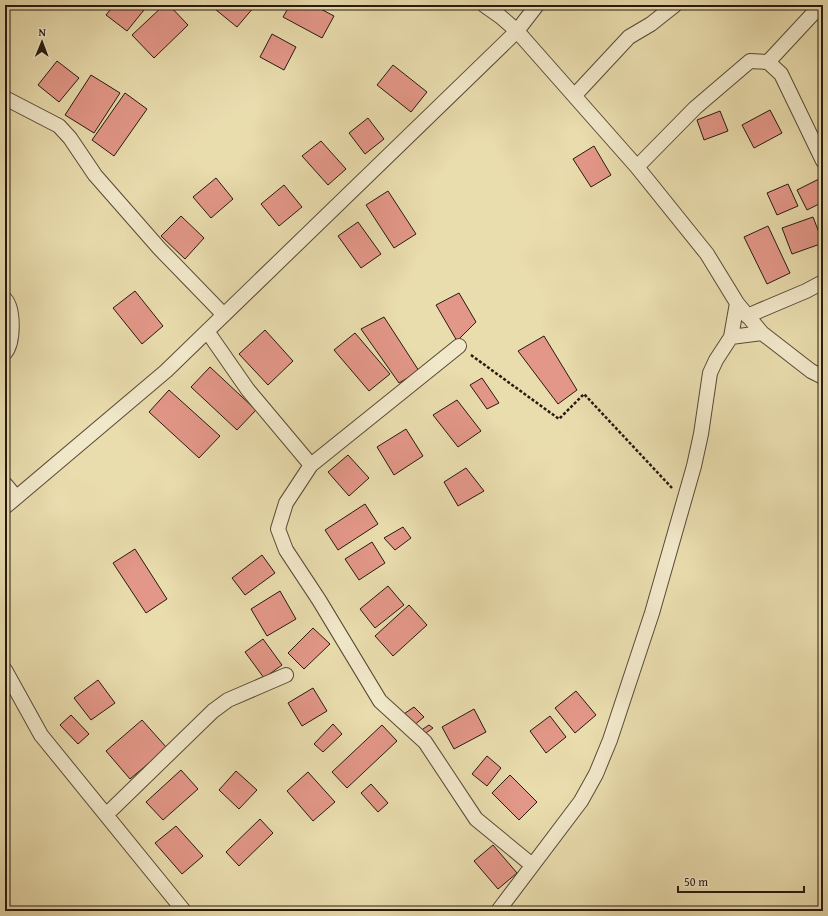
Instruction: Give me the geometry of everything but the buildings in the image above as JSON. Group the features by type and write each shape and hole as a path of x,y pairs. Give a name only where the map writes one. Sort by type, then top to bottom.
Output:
{"street":[{"path":"484,5 517,31 638,167 707,254 736,303 762,333 811,371 823,377"},
{"path":"5,507 155,382 517,31 537,5"},
{"path":"575,95 629,38 675,5"},
{"path":"768,62 821,5"},
{"path":"638,167 695,108 750,61 768,62 781,74 823,161"},
{"path":"5,98 59,126 70,138 95,175 159,248 224,315"},
{"path":"747,316 806,291 823,282"},
{"path":"5,299 8,302 12,313 10,341 8,350 5,353"},
{"path":"498,911 580,801 596,774 610,740 652,614 694,466 700,440 710,373 716,360 731,337 736,303"},
{"path":"208,331 248,390 311,465"},
{"path":"731,337 762,333"},
{"path":"459,346 311,465 286,503 278,529 286,550 319,600 380,701 425,742 476,819 532,865"},
{"path":"5,484 16,497"},
{"path":"5,670 42,735 184,911"},
{"path":"106,815 213,711 228,700 286,674"}],"path":[{"path":"459,346 559,419 584,394 684,501"}]}
